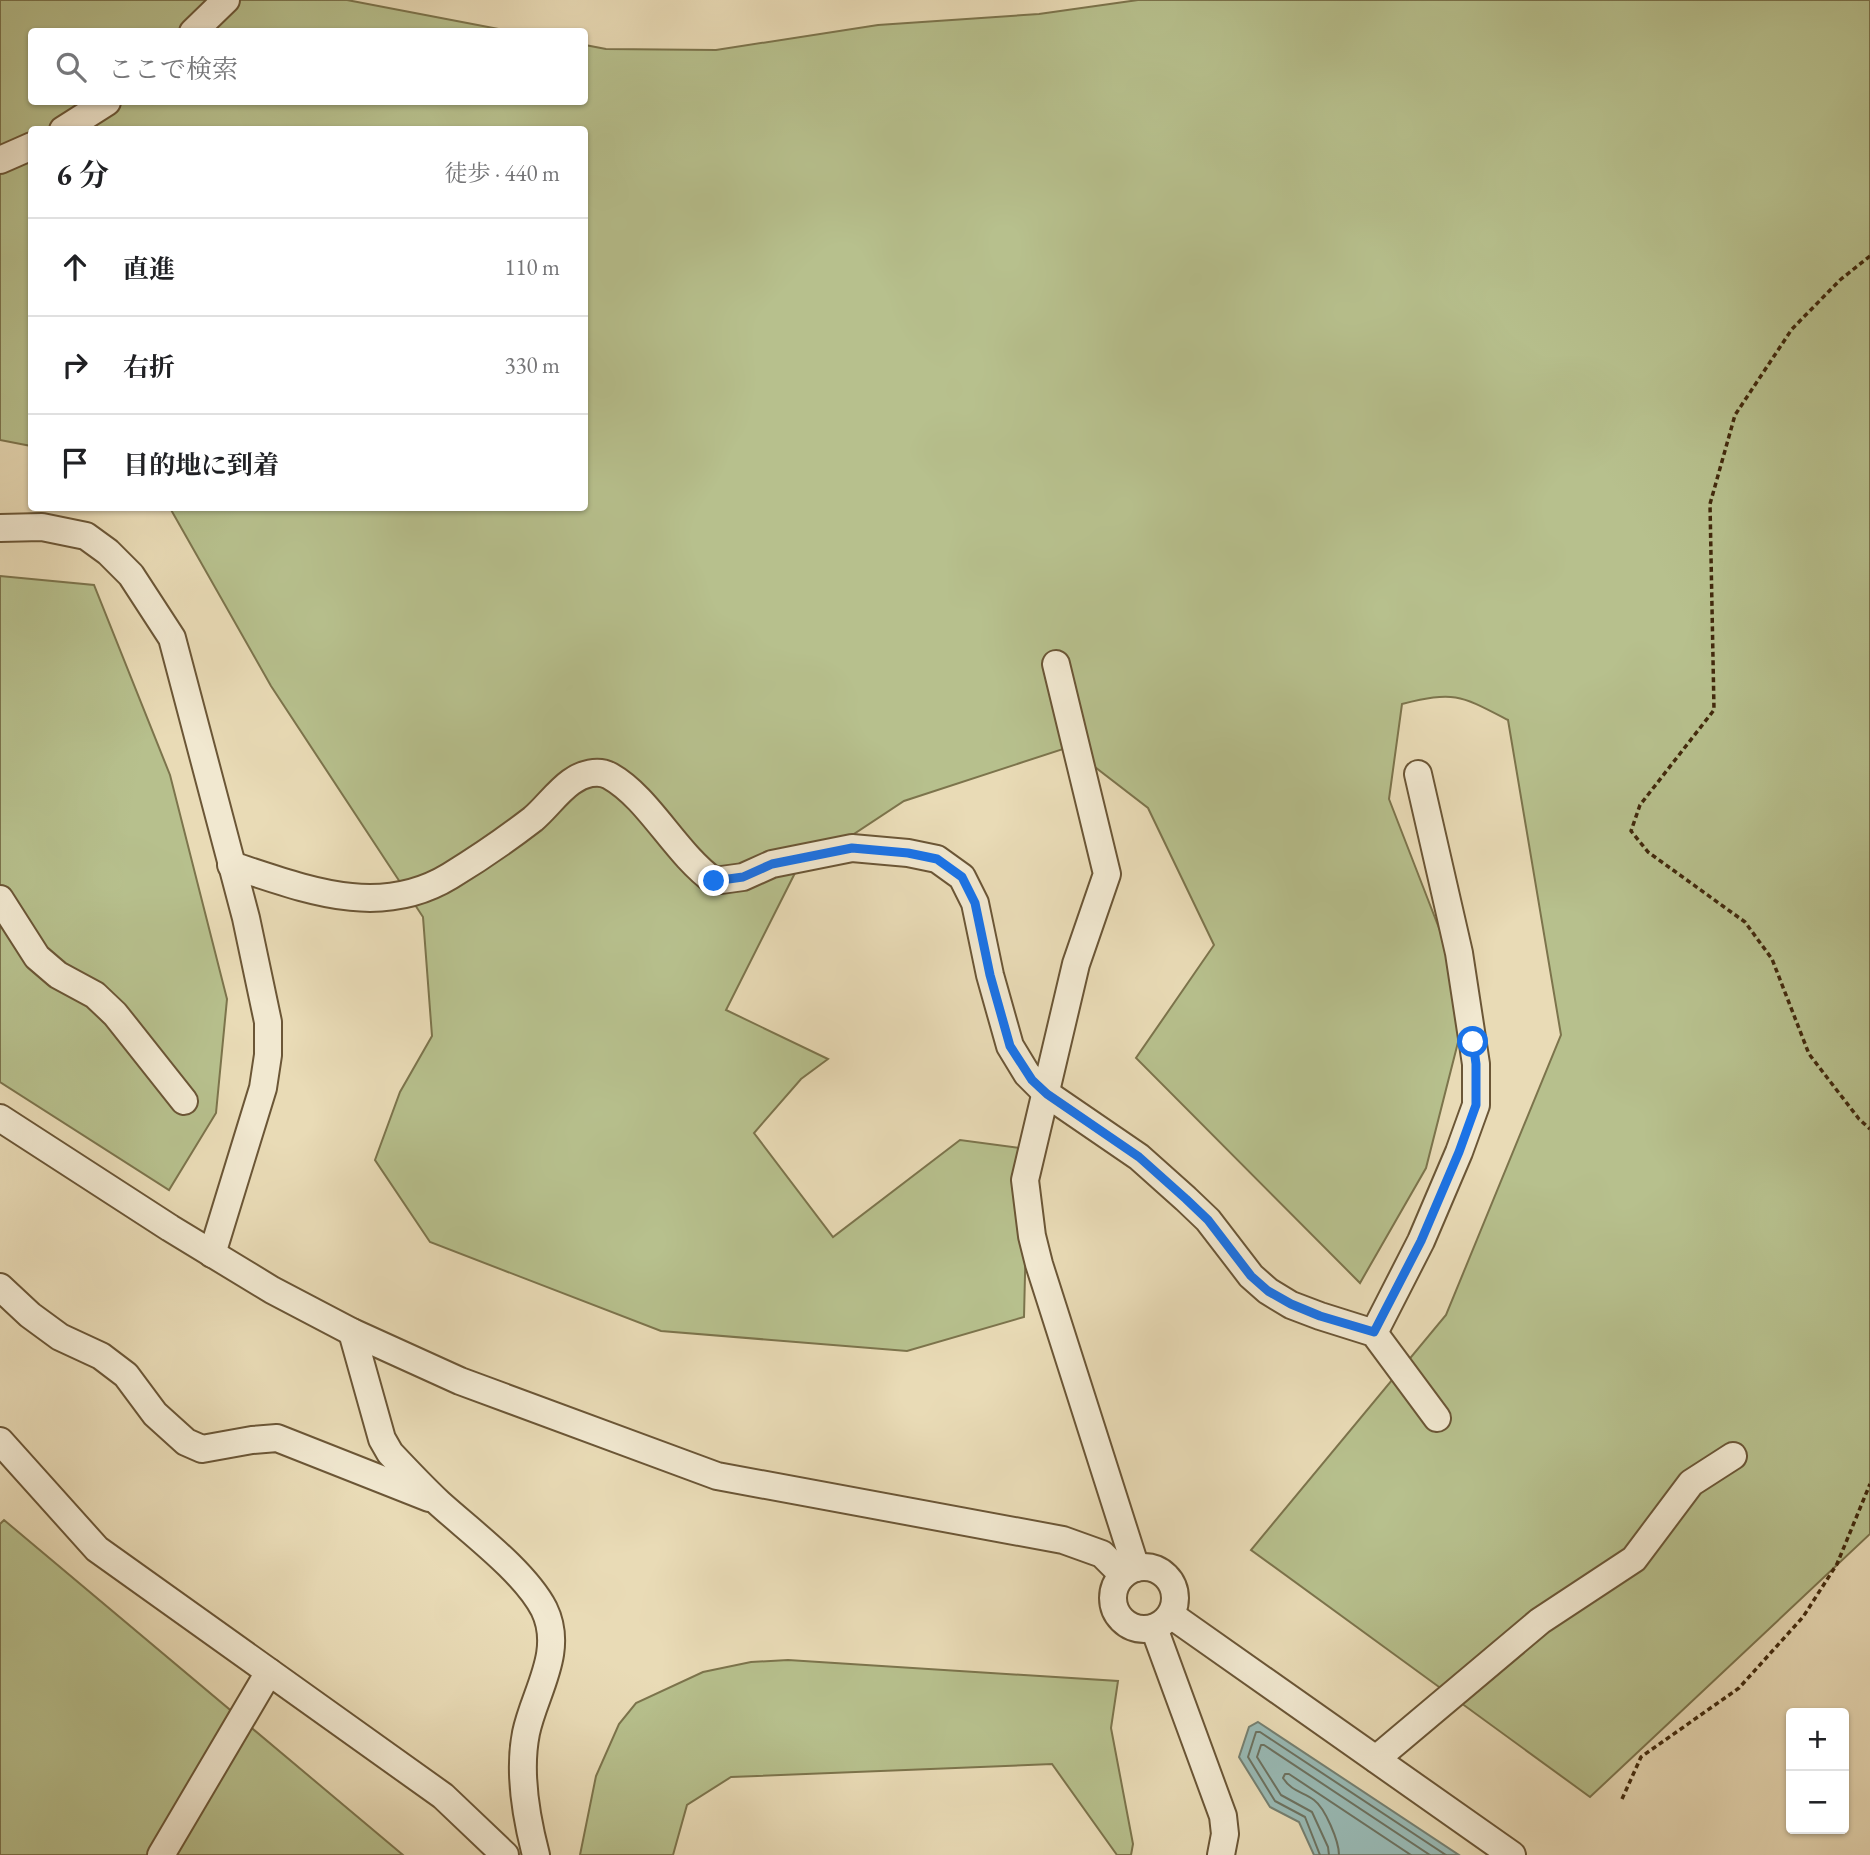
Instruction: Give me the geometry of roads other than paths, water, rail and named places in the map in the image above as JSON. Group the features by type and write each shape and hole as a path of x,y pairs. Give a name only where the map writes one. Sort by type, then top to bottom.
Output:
{"street":[{"path":"197,28 226,0"},
{"path":"69,126 102,105"},
{"path":"0,160 28,148"},
{"path":"0,527 42,527 86,536 108,552 131,575 172,638 200,738 261,982 268,1022 268,1055 263,1088 212,1254"},
{"path":"1056,664 1107,874 1076,964 1025,1180 1032,1236 1130,1571"},
{"path":"231,865 293,887 344,898 371,899 413,891 447,878 535,817 572,781 593,772 610,775 637,799 695,868 714,881 743,877 772,864 852,848 908,853 937,859 962,877 975,903 990,975 1010,1046 1027,1074 1047,1094 1139,1157 1186,1199 1208,1220 1251,1276 1268,1291 1320,1316 1374,1332 1437,1418"},
{"path":"1374,1332 1421,1241 1476,1105 1476,1064 1459,953 1418,774"},
{"path":"0,899 37,957 58,975 95,995 116,1014 184,1101"},
{"path":"0,1118 281,1295 352,1332 460,1381 717,1476 1063,1540 1102,1554 1130,1571"},
{"path":"0,1287 30,1315 60,1337 101,1356 126,1375 155,1414 187,1443 202,1449 277,1438 437,1501"},
{"path":"352,1332 382,1439 390,1453 525,1583 544,1610 549,1628 548,1671 526,1733 523,1773 529,1830 536,1855"},
{"path":"0,1441 97,1549 443,1796 505,1855"},
{"path":"1376,1759 1540,1621 1634,1559 1691,1483 1733,1456"},
{"path":"1147,1567 1166,1576 1173,1584 1175,1605 1162,1622 1133,1628 1124,1622 1113,1604 1116,1583 1130,1571 1147,1567"},
{"path":"1162,1622 1376,1759 1512,1855"},
{"path":"1162,1622 1223,1816 1226,1834 1221,1855"},
{"path":"161,1855 269,1672"}],"water":[{"path":"1258,1722 1459,1855 1314,1855 1299,1822 1270,1807 1239,1757 1249,1727"}]}
